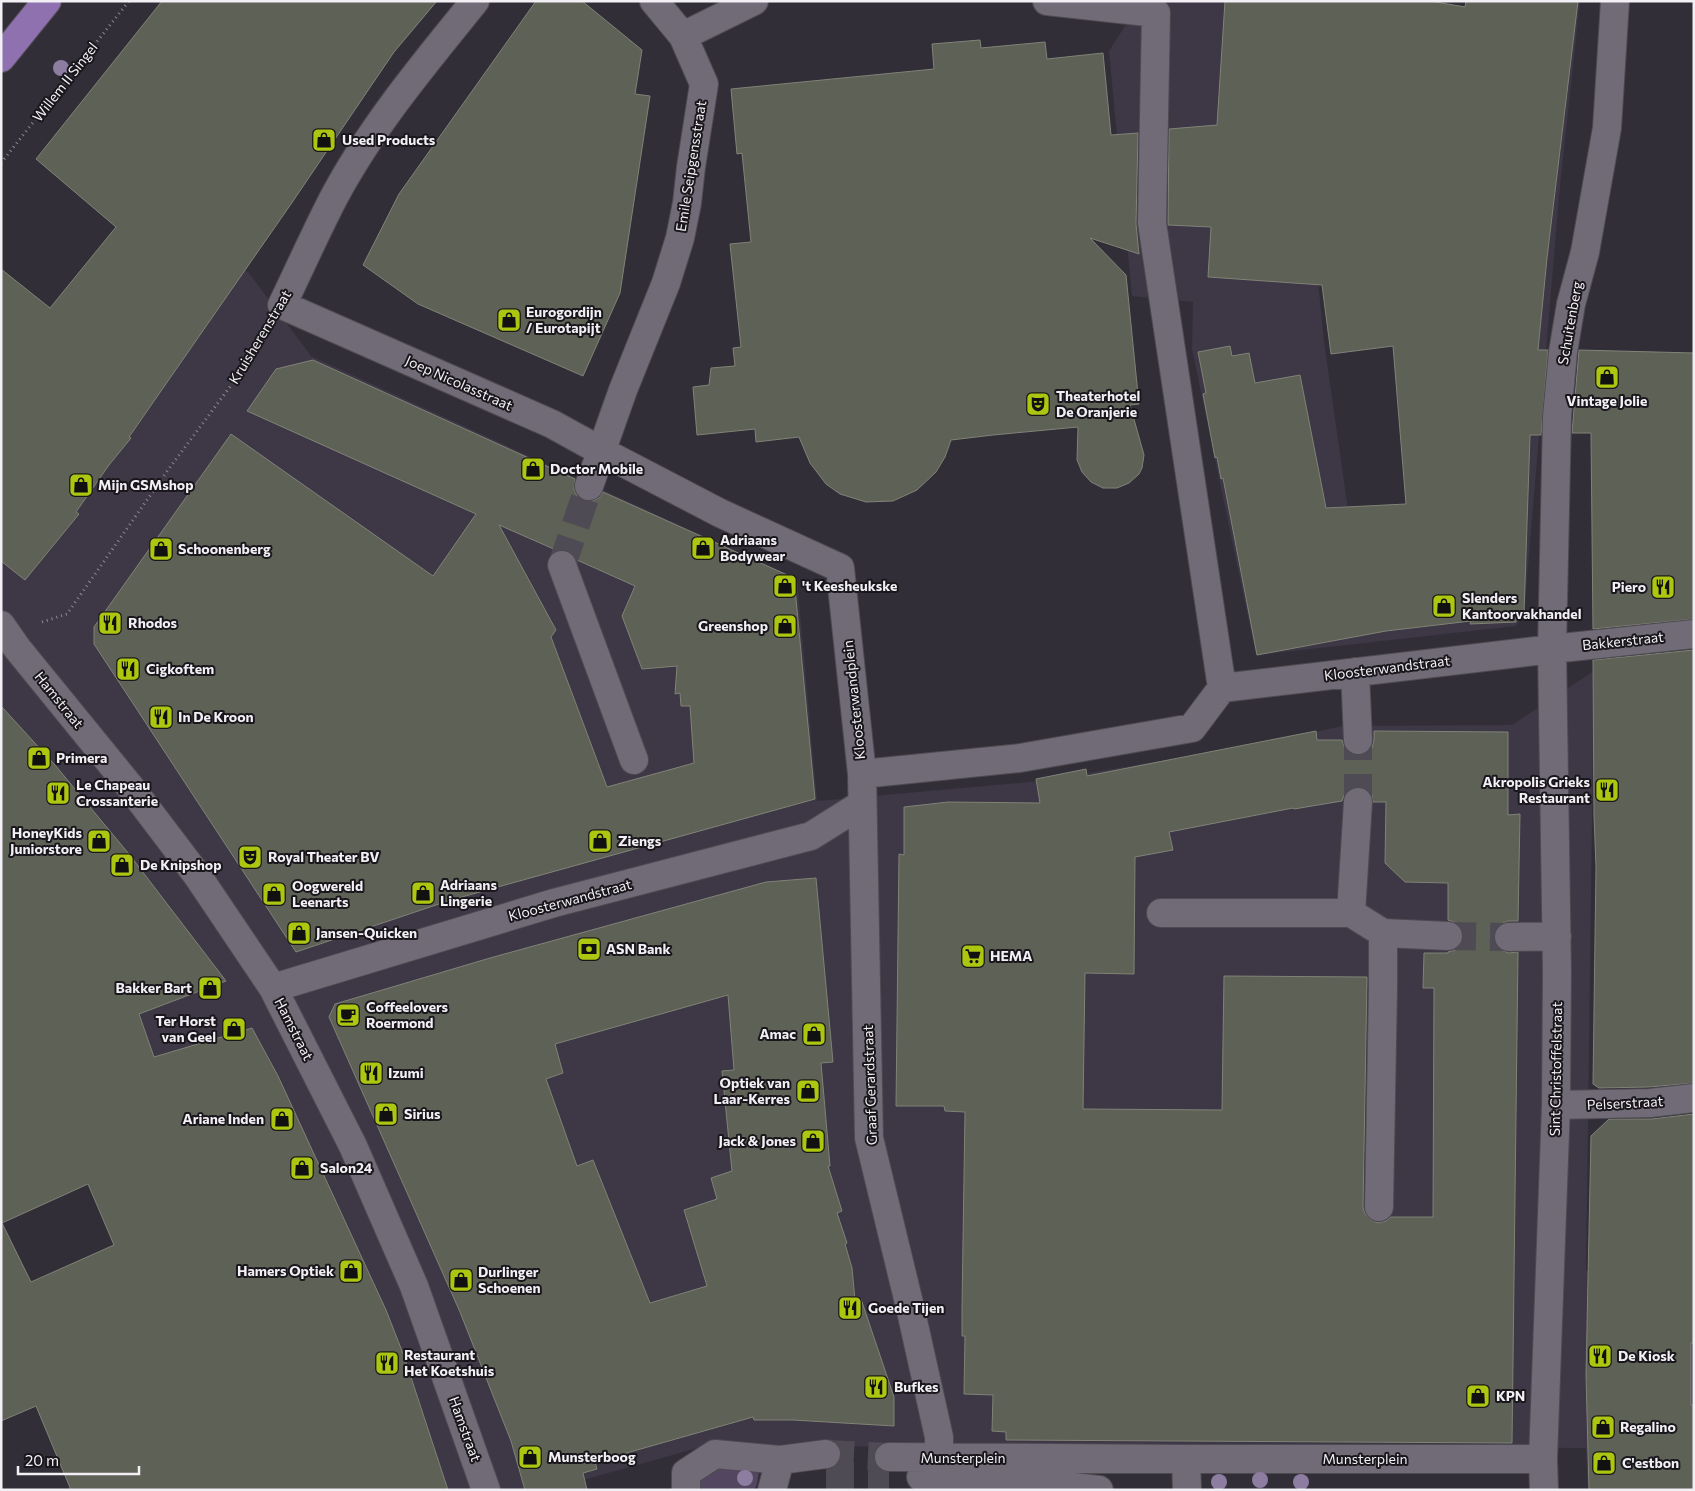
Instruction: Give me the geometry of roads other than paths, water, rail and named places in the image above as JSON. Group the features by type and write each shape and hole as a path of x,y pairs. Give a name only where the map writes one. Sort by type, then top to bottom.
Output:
{"main road":[{"path":"1,58 47,1"}],"street":[{"name":"Kruisherenstraat","path":"282,305 334,198 361,153 396,101 475,1"},
{"name":"Emile Seipgensstraat","path":"600,451 622,390 666,282 680,238 687,203 704,84 683,36 654,1"},
{"path":"683,36 754,1"},
{"path":"1047,1 1156,13 1152,223 1222,688"},
{"name":"Schuitenberg","path":"1552,649 1558,417 1562,352 1571,304 1584,252 1606,128 1615,1"},
{"name":"Joep Nicolasstraat","path":"282,305 552,424 600,451"},
{"path":"589,486 600,451"},
{"name":"Kloosterwandplein","path":"600,451 720,513 840,568 862,774 1020,758 1192,728 1222,688"},
{"path":"562,565 634,760"},
{"name":"Hamstraat","path":"1,625 17,648 131,788 197,875 273,988 352,1146 414,1286 486,1490"},
{"name":"Bakkerstraat","path":"1552,649 1694,634"},
{"name":"Kloosterwandstraat","path":"1222,688 1552,649"},
{"name":"Sint Christoffelstraat","path":"1544,1490 1556,1106 1557,936 1552,649"},
{"path":"1355,672 1358,740"},
{"name":"Graaf Gerardstraat","path":"862,774 869,1138 939,1436 940,1468"},
{"path":"1351,913 1358,802"},
{"name":"Kloosterwandstraat","path":"273,988 554,903 811,836 862,804"},
{"path":"1161,913 1351,913 1383,933 1448,936"},
{"path":"1379,1207 1383,933"},
{"path":"1509,936 1557,936"},
{"name":"Pelserstraat","path":"1556,1106 1650,1103 1694,1098"},
{"path":"686,1490 686,1473 715,1454 780,1460 826,1454"},
{"name":"Munsterplein","path":"889,1467 940,1468 1186,1460 1544,1459"},
{"path":"772,1490 780,1460"},
{"path":"1186,1460 1187,1490"},
{"name":"Munsterplein","path":"940,1468 1023,1482 1099,1490"}],"tunnel":[{"path":"562,565 589,486"},
{"path":"1358,740 1358,802"},
{"path":"1448,936 1509,937"},
{"path":"826,1454 889,1457"},
{"path":"826,1476 889,1476"}],"place":[{"name":"Used Products","path":"324,140"},
{"name":"Eurogordijn / Eurotapijt","path":"509,320"},
{"name":"Vintage Jolie","path":"1607,377"},
{"name":"Theaterhotel De Oranjerie","path":"1038,404"},
{"name":"Doctor Mobile","path":"533,469"},
{"name":"Mijn GSMshop","path":"81,485"},
{"name":"Adriaans Bodywear","path":"703,548"},
{"name":"Schoonenberg","path":"161,549"},
{"name":"'t Keesheukske","path":"785,586"},
{"name":"Piero","path":"1663,587"},
{"name":"Slenders Kantoorvakhandel","path":"1444,606"},
{"name":"Rhodos","path":"110,623"},
{"name":"Greenshop","path":"785,626"},
{"name":"Cigkoftem","path":"128,669"},
{"name":"In De Kroon","path":"161,717"},
{"name":"Primera","path":"39,758"},
{"name":"Akropolis Grieks Restaurant","path":"1607,790"},
{"name":"Le Chapeau Crossanterie","path":"58,793"},
{"name":"HoneyKids Juniorstore","path":"99,841"},
{"name":"Ziengs","path":"600,841"},
{"name":"Royal Theater BV","path":"250,857"},
{"name":"De Knipshop","path":"122,865"},
{"name":"Adriaans Lingerie","path":"423,893"},
{"name":"Oogwereld Leenarts","path":"274,894"},
{"name":"Jansen-Quicken","path":"299,933"},
{"name":"ASN Bank","path":"589,949"},
{"name":"HEMA","path":"973,956"},
{"name":"Bakker Bart","path":"210,988"},
{"name":"Coffeelovers Roermond","path":"348,1015"},
{"name":"Ter Horst van Geel","path":"234,1029"},
{"name":"Amac","path":"814,1034"},
{"name":"Izumi","path":"371,1073"},
{"name":"Optiek van Laar-Kerres","path":"808,1091"},
{"name":"Sirius","path":"386,1114"},
{"name":"Ariane Inden","path":"282,1119"},
{"name":"Jack & Jones","path":"813,1141"},
{"name":"Salon24","path":"302,1168"},
{"name":"Hamers Optiek","path":"351,1271"},
{"name":"Durlinger Schoenen","path":"461,1280"},
{"name":"Goede Tijen","path":"850,1308"},
{"name":"De Kiosk","path":"1600,1356"},
{"name":"Restaurant Het Koetshuis","path":"387,1363"},
{"name":"Bufkes","path":"876,1387"},
{"name":"KPN","path":"1478,1396"},
{"name":"Regalino","path":"1603,1427"},
{"name":"Munsterboog","path":"530,1457"},
{"name":"C'estbon","path":"1604,1463"}]}
